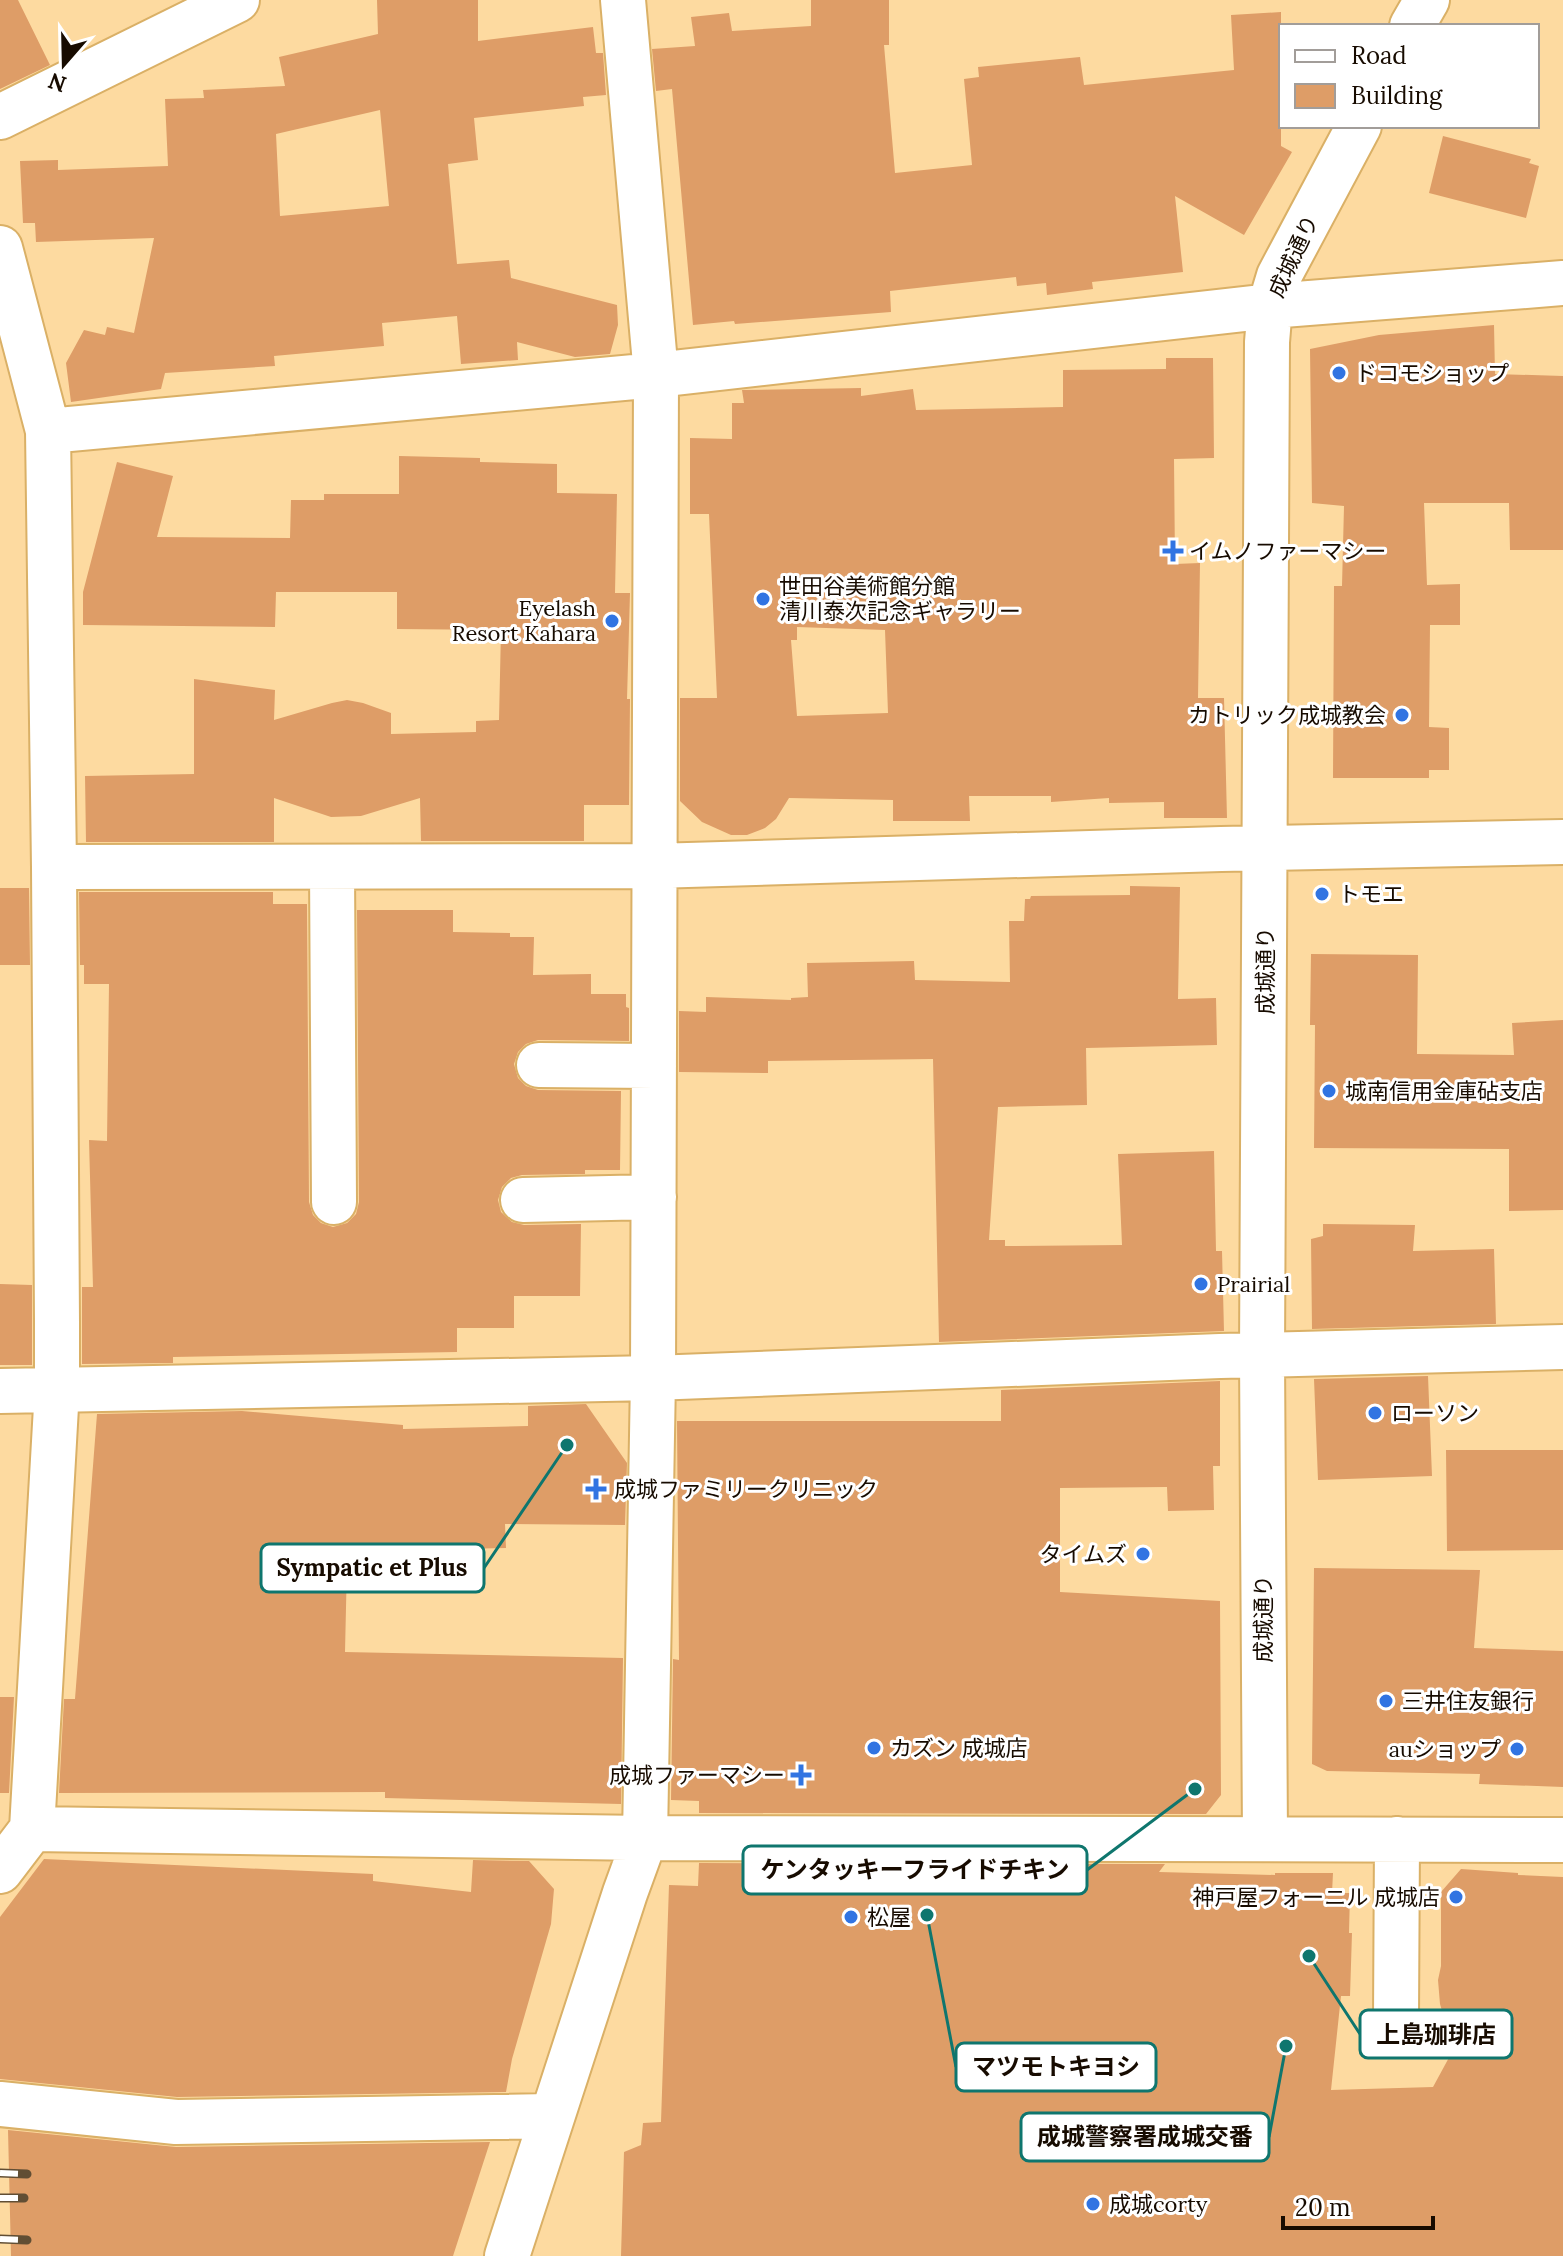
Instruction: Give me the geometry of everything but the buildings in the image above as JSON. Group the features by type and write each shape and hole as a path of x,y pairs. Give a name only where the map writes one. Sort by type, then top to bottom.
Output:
{"street":[{"path":"0,117 237,0"},
{"path":"507,2256 645,1838 653,1378 656,375 623,0"},
{"name":"成城通り","path":"1265,1838 1262,1355 1267,342 1270,306 1279,276 1358,128"},
{"path":"0,248 48,431 57,1389 32,1829 0,1871"},
{"path":"48,431 656,375 1270,306 1563,283"},
{"path":"54,867 654,866 1563,842"},
{"path":"332,867 334,1202"},
{"path":"539,1065 654,1066"},
{"path":"523,1200 654,1197"},
{"path":"0,1391 653,1378 1563,1347"},
{"path":"32,1829 645,1838 1563,1840"},
{"path":"1396,2018 1397,1839"},
{"path":"0,2104 176,2122 551,2116"}],"railway":[{"path":"0,2173 27,2174"},
{"path":"0,2198 24,2198"},
{"path":"0,2239 27,2240"}],"place":[{"name":"ドコモショップ","path":"1339,373"},
{"name":"イムノファーマシー","path":"1173,551"},
{"name":"世田谷美術館分館 清川泰次記念ギャラリー","path":"763,599"},
{"name":"Eyelash Resort Kahara","path":"612,621"},
{"name":"カトリック成城教会","path":"1402,715"},
{"name":"トモエ","path":"1322,894"},
{"name":"城南信用金庫砧支店","path":"1329,1091"},
{"name":"Prairial","path":"1201,1284"},
{"name":"ローソン","path":"1375,1413"},
{"name":"Sympatic et Plus","path":"567,1445"},
{"name":"成城ファミリークリニック","path":"596,1489"},
{"name":"タイムズ","path":"1143,1554"},
{"name":"三井住友銀行","path":"1386,1701"},
{"name":"カズン 成城店","path":"874,1748"},
{"name":"auショップ","path":"1517,1749"},
{"name":"成城ファーマシー","path":"801,1775"},
{"name":"ケンタッキーフライドチキン","path":"1195,1789"},
{"name":"神戸屋フォーニル 成城店","path":"1456,1897"},
{"name":"マツモトキヨシ","path":"927,1915"},
{"name":"松屋","path":"851,1917"},
{"name":"上島珈琲店","path":"1309,1956"},
{"name":"成城警察署成城交番","path":"1286,2046"},
{"name":"成城corty","path":"1093,2204"}]}
